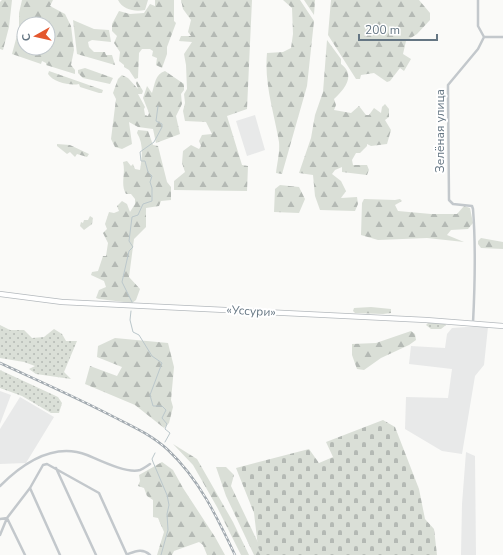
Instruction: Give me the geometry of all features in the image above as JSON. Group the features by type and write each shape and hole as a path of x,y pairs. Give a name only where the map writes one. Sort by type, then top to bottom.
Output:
{"highway":[{"name":"«Уссури»","path":"0,294 69,302 473,323 503,326"}],"street":[{"path":"478,0 478,26 484,37 503,37"},
{"name":"Зелёная улица","path":"473,323 476,258 473,245 475,229 473,209 472,206 453,204 449,200 448,84 478,49 484,37"},
{"path":"0,486 18,470 40,456 48,453 79,453 130,470 139,470 150,464"},
{"path":"0,535 7,518 30,488 44,464 56,468 99,493 128,555 141,550 146,551 150,555"},
{"path":"56,468 96,555"},
{"path":"30,488 60,555"},
{"path":"0,519 7,518"},
{"path":"7,518 25,555"},
{"path":"0,525 4,524"}],"shaded area":[{"path":"255,115 265,150 247,156 236,121"},
{"path":"488,327 484,365 475,376 462,454 442,451 405,429 406,397 448,398 452,369 409,364 411,346 445,348 447,334 452,328"},
{"path":"0,391 11,395 0,424"},
{"path":"20,397 54,417 26,463 0,464 0,429"},
{"path":"466,452 475,456 476,555 461,555 462,504"}],"green space":[{"path":"2,0 12,0 9,27 3,50 0,49 0,2"},
{"path":"22,0 53,0 50,6 65,14 71,26 74,50 71,65 75,70 75,74 46,65 46,63 42,61 41,64 18,56 56,56 56,16 19,16"},
{"path":"118,0 148,0 145,10 137,11 126,8"},
{"path":"155,0 174,0 174,21 176,23 167,47 167,54 162,68 156,65 157,58 152,56 153,51 150,49 142,49 139,53 138,78 135,79 129,70 119,61 120,52 114,43 117,36 112,31 112,24 119,11 130,14 144,13 150,4 155,6"},
{"path":"181,0 252,0 247,109 227,116 242,165 248,166 247,191 174,190 174,181 185,172 182,163 183,151 191,145 199,149 201,146 199,141 202,135 212,134 206,122 185,121 183,111 185,103 184,94 187,89 184,54 192,42 179,41 181,36 191,36 188,32 191,20 183,9"},
{"path":"283,0 300,0 314,21 307,86 282,174 276,173 279,142 268,87 266,64 267,53 283,52 291,48 293,34 292,8"},
{"path":"304,0 315,0 314,15"},
{"path":"331,0 419,0 430,13 430,20 417,34 406,41 403,54 411,59 404,71 400,68 390,81 387,82 374,73 361,75 360,79 356,79 328,35"},
{"path":"73,20 94,29 109,30 111,42 92,40 88,42 89,47 94,52 105,52 106,55 112,55 115,65 77,54"},
{"path":"16,39 16,55 12,54"},
{"path":"327,40 341,59 341,64 348,73 345,86 334,99 336,105 334,110 351,113 359,106 366,115 369,115 374,108 381,113 382,107 385,104 389,109 389,117 385,120 391,130 387,144 371,146 367,144 367,146 360,153 356,153 352,160 353,165 367,165 369,170 367,175 342,172 342,167 335,170 332,174 341,181 346,191 341,198 357,197 358,204 355,211 320,210 315,196 313,175 299,173 311,138 315,115 323,92"},
{"path":"85,68 113,78 110,84 83,78 78,73 78,70"},
{"path":"49,71 103,90 102,93 80,87 79,84 67,84 58,81 50,77 48,74"},
{"path":"165,71 184,84 184,90 181,94 182,104 176,116 180,134 156,143 153,129 138,127 129,122 132,144 122,149 115,147 111,139 116,99 113,93 118,79 122,75 128,78 138,89 136,83 137,81 143,91 142,94 138,94 145,107 145,115 148,116 149,113 143,98 147,86 152,93 157,77"},
{"path":"138,130 148,131 153,145 158,146 167,182 171,187 171,200 161,201 159,206 146,208 146,227 134,239 129,277 140,289 136,300 132,303 99,299 96,298 99,290 106,287 104,281 91,275 92,272 98,271 103,256 106,256 108,243 103,233 107,229 105,224 109,212 114,213 119,211 117,206 122,201 127,204 130,212 135,204 135,199 131,194 126,194 124,190 123,162 127,161 131,166 133,164 135,169 140,170 142,151 141,142 137,133"},
{"path":"57,144 70,145 89,154 87,157 77,154 75,157 70,152 67,154 57,146"},
{"path":"280,185 299,187 305,199 299,213 274,212 275,189"},
{"path":"364,199 400,199 402,201 395,205 398,211 431,214 457,214 464,206 470,208 473,223 468,229 451,230 447,235 464,242 427,238 378,240 361,235 362,203"},
{"path":"90,216 93,218 92,224 84,230 80,226 81,222 83,223 84,220 88,220"},
{"path":"481,238 503,242 503,249 481,248 478,241"},
{"path":"371,307 391,309 391,313 355,313 353,311 354,308"},
{"path":"430,321 446,325 441,329 431,329 426,325"},
{"path":"0,325 10,330 24,330 32,338 44,337 54,329 62,334 66,341 77,341 64,372 71,379 36,374 29,369 35,366 24,362 0,358"},
{"path":"411,331 415,334 416,340 409,345 381,358 364,370 357,369 352,355 352,344 376,343"},
{"path":"115,338 168,343 174,367 171,400 173,407 169,423 164,428 135,405 85,384 90,366 117,376 122,367 97,357 98,346"},
{"path":"0,370 58,397 62,403 59,413 51,413 22,396 0,388"},
{"path":"383,420 395,427 419,489 425,519 434,529 437,555 262,555 258,547 254,513 236,468 309,449 319,463 333,457 326,442"},
{"path":"173,444 197,459 233,522 249,555 241,555 217,507 193,465"},
{"path":"162,462 173,470 225,555 207,555 203,545 199,542 174,551 172,555 157,555 164,532 158,518 153,517 153,500 147,496 144,488 138,486 140,481 139,475"},
{"path":"216,467 226,467 234,475 231,486 264,555 254,555 226,496"}],"waterway":[{"path":"132,302 122,282 129,251 133,247 129,241 132,217 138,215 143,204 152,201 152,188 150,182 152,176 148,172 145,161 141,161 140,152 154,142 162,127 162,124 156,121 158,106"},
{"path":"131,311 130,320 133,332 139,335 152,356 162,363 150,395 153,406 162,406 166,410 162,418 167,424 165,429 170,433 165,442"},
{"path":"155,453 152,459 167,495 169,505 167,514 168,530 161,555"}],"railway":[{"path":"0,363 102,411 156,440 179,461 198,486 214,513 235,555"}]}
